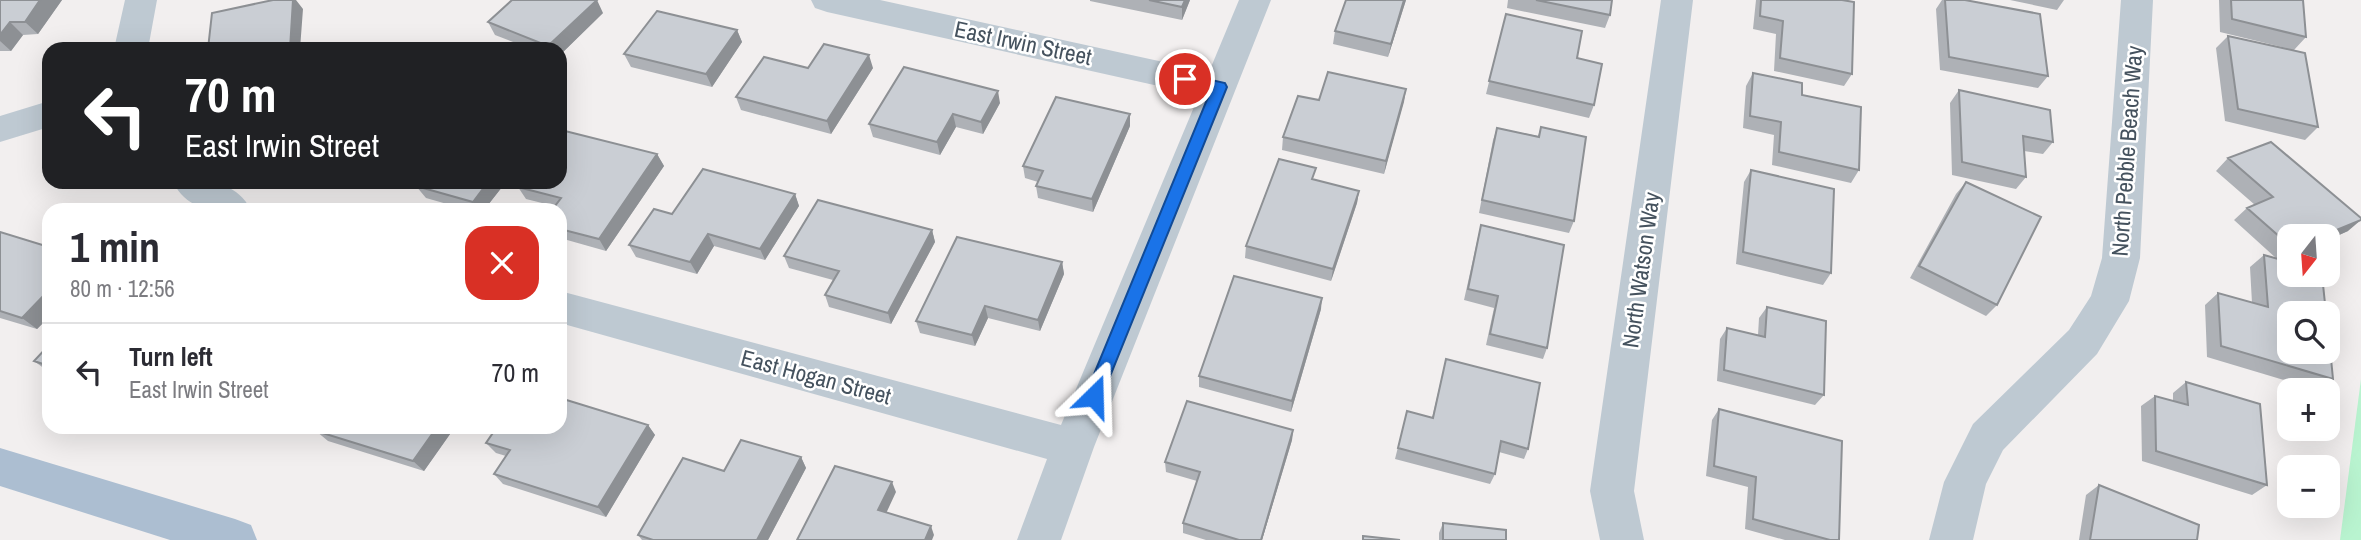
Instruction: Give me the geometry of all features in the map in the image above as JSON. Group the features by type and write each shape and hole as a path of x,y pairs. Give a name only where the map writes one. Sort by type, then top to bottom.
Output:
{"main road":[{"path":"0,467 235,540"}],"street":[{"path":"132,42 141,0"},
{"name":"East Irwin Street","path":"827,0 1220,87"},
{"path":"1039,540 1073,447 1255,0"},
{"name":"North Watson Way","path":"1622,540 1612,491 1677,0"},
{"name":"North Pebble Beach Way","path":"1951,540 1965,482 1988,437 2083,342 2109,301 2121,258 2137,0"},
{"path":"0,129 42,116"},
{"path":"201,189 222,203"},
{"name":"East Hogan Street","path":"567,309 1073,447"}],"green space":[{"path":"2361,379 2361,540 2340,540"}],"building":[{"path":"0,0 40,0 25,22 10,22 0,35"},
{"path":"273,0 293,0 290,42 209,42 212,13"},
{"path":"512,0 597,0 552,42 538,42 488,22"},
{"path":"1149,0 1185,0 1182,7"},
{"path":"1346,0 1404,0 1391,44 1335,31"},
{"path":"1536,0 1612,0 1610,15"},
{"path":"1761,0 1854,2 1852,74 1780,58 1783,21 1760,16"},
{"path":"1945,0 1965,0 2040,14 2048,76 1949,57"},
{"path":"2231,0 2303,0 2306,37 2232,19"},
{"path":"657,11 737,30 706,74 624,54"},
{"path":"1506,14 1582,31 1577,58 1602,64 1594,105 1489,81"},
{"path":"2228,36 2305,53 2318,127 2238,109"},
{"path":"824,44 869,55 827,121 736,97 764,57 808,68"},
{"path":"904,67 998,91 981,122 953,114 937,142 869,124"},
{"path":"1328,72 1406,89 1386,161 1283,137 1298,96 1319,100"},
{"path":"1753,73 1802,83 1802,95 1861,107 1859,170 1779,152 1781,122 1750,116"},
{"path":"1959,90 2050,110 2053,142 2023,136 2026,177 1962,162"},
{"path":"1056,97 1130,114 1092,199 1036,186 1043,171 1023,166"},
{"path":"1541,127 1586,137 1574,221 1482,200 1497,128 1539,137"},
{"path":"567,132 657,154 599,239 567,231 567,203 557,203 561,198 526,189 567,189"},
{"path":"2271,142 2361,220 2340,229 2340,224 2277,224 2277,234 2247,208 2273,197 2228,158"},
{"path":"1279,159 1316,168 1312,179 1359,191 1333,269 1246,246"},
{"path":"703,169 795,194 760,249 708,234 690,262 629,245 654,209 672,214"},
{"path":"1751,170 1834,189 1831,273 1743,252"},
{"path":"1966,182 2041,217 1997,305 1919,266"},
{"path":"427,189 483,189 473,202"},
{"path":"818,200 932,230 888,313 825,295 839,271 784,256"},
{"path":"1481,225 1564,245 1547,348 1490,334 1498,296 1468,289"},
{"path":"0,232 42,245 42,297 22,318 0,311"},
{"path":"957,237 1062,262 1038,320 985,306 972,335 916,321"},
{"path":"2264,255 2277,259 2277,287 2323,287 2325,301 2277,301 2277,362 2221,346 2218,293 2268,307"},
{"path":"1234,276 1322,298 1292,401 1199,376"},
{"path":"1767,307 1826,321 1824,395 1724,370 1727,328 1765,337"},
{"path":"42,352 42,364 34,361"},
{"path":"1446,359 1540,383 1528,449 1501,441 1495,474 1398,448 1407,411 1433,418"},
{"path":"2282,364 2332,364 2333,378"},
{"path":"2186,382 2260,404 2267,485 2156,451 2155,396 2188,405"},
{"path":"567,400 648,425 598,507 494,474 510,450 486,443 492,434 567,434"},
{"path":"1187,401 1293,430 1261,540 1239,540 1183,523 1200,472 1165,462"},
{"path":"1719,409 1842,441 1839,540 1830,540 1753,519 1756,477 1714,466"},
{"path":"326,434 432,434 413,461"},
{"path":"741,440 801,457 757,540 653,540 638,535 683,458 724,471"},
{"path":"835,466 892,482 878,510 931,526 925,540 797,540"},
{"path":"2099,485 2199,525 2197,540 2090,540"},
{"path":"1443,523 1506,530 1506,540 1443,540"},
{"path":"1363,536 1400,540 1363,540"}],"route":[{"path":"1094,396 1220,87 1185,79"}]}
